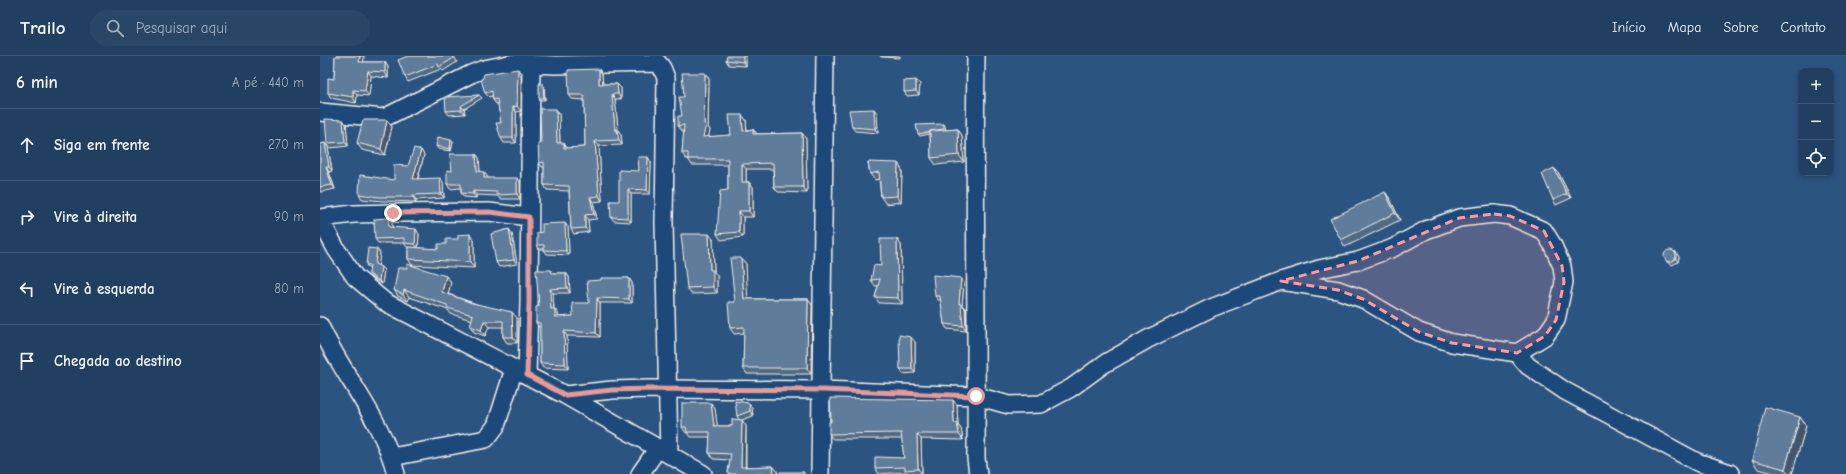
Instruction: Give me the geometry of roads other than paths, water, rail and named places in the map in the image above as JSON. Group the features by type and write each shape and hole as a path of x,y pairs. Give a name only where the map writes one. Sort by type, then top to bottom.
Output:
{"street":[{"path":"820,474 825,56"},
{"path":"976,56 974,228 976,458 978,474"},
{"path":"320,112 384,118 484,69 514,63 555,65 658,62 666,78 664,222 666,390 664,451 640,474"},
{"path":"392,457 486,439 496,426 521,372 529,302 531,63"},
{"path":"529,217 489,212 354,214 320,218 336,249 355,277 372,292 398,309 565,395 703,474"},
{"path":"565,395 612,390 822,390 976,396 1009,405 1041,404 1071,388 1104,364 1211,308 1281,281 1319,269 1358,261 1393,248 1426,230 1458,218 1494,214 1510,216 1544,231 1562,266 1564,282 1556,320 1545,336 1517,353 1452,343 1419,332 1363,299 1338,290 1281,281"},
{"path":"320,326 392,457 396,474"},
{"path":"1517,353 1528,366 1565,392 1690,459 1730,473"}]}
